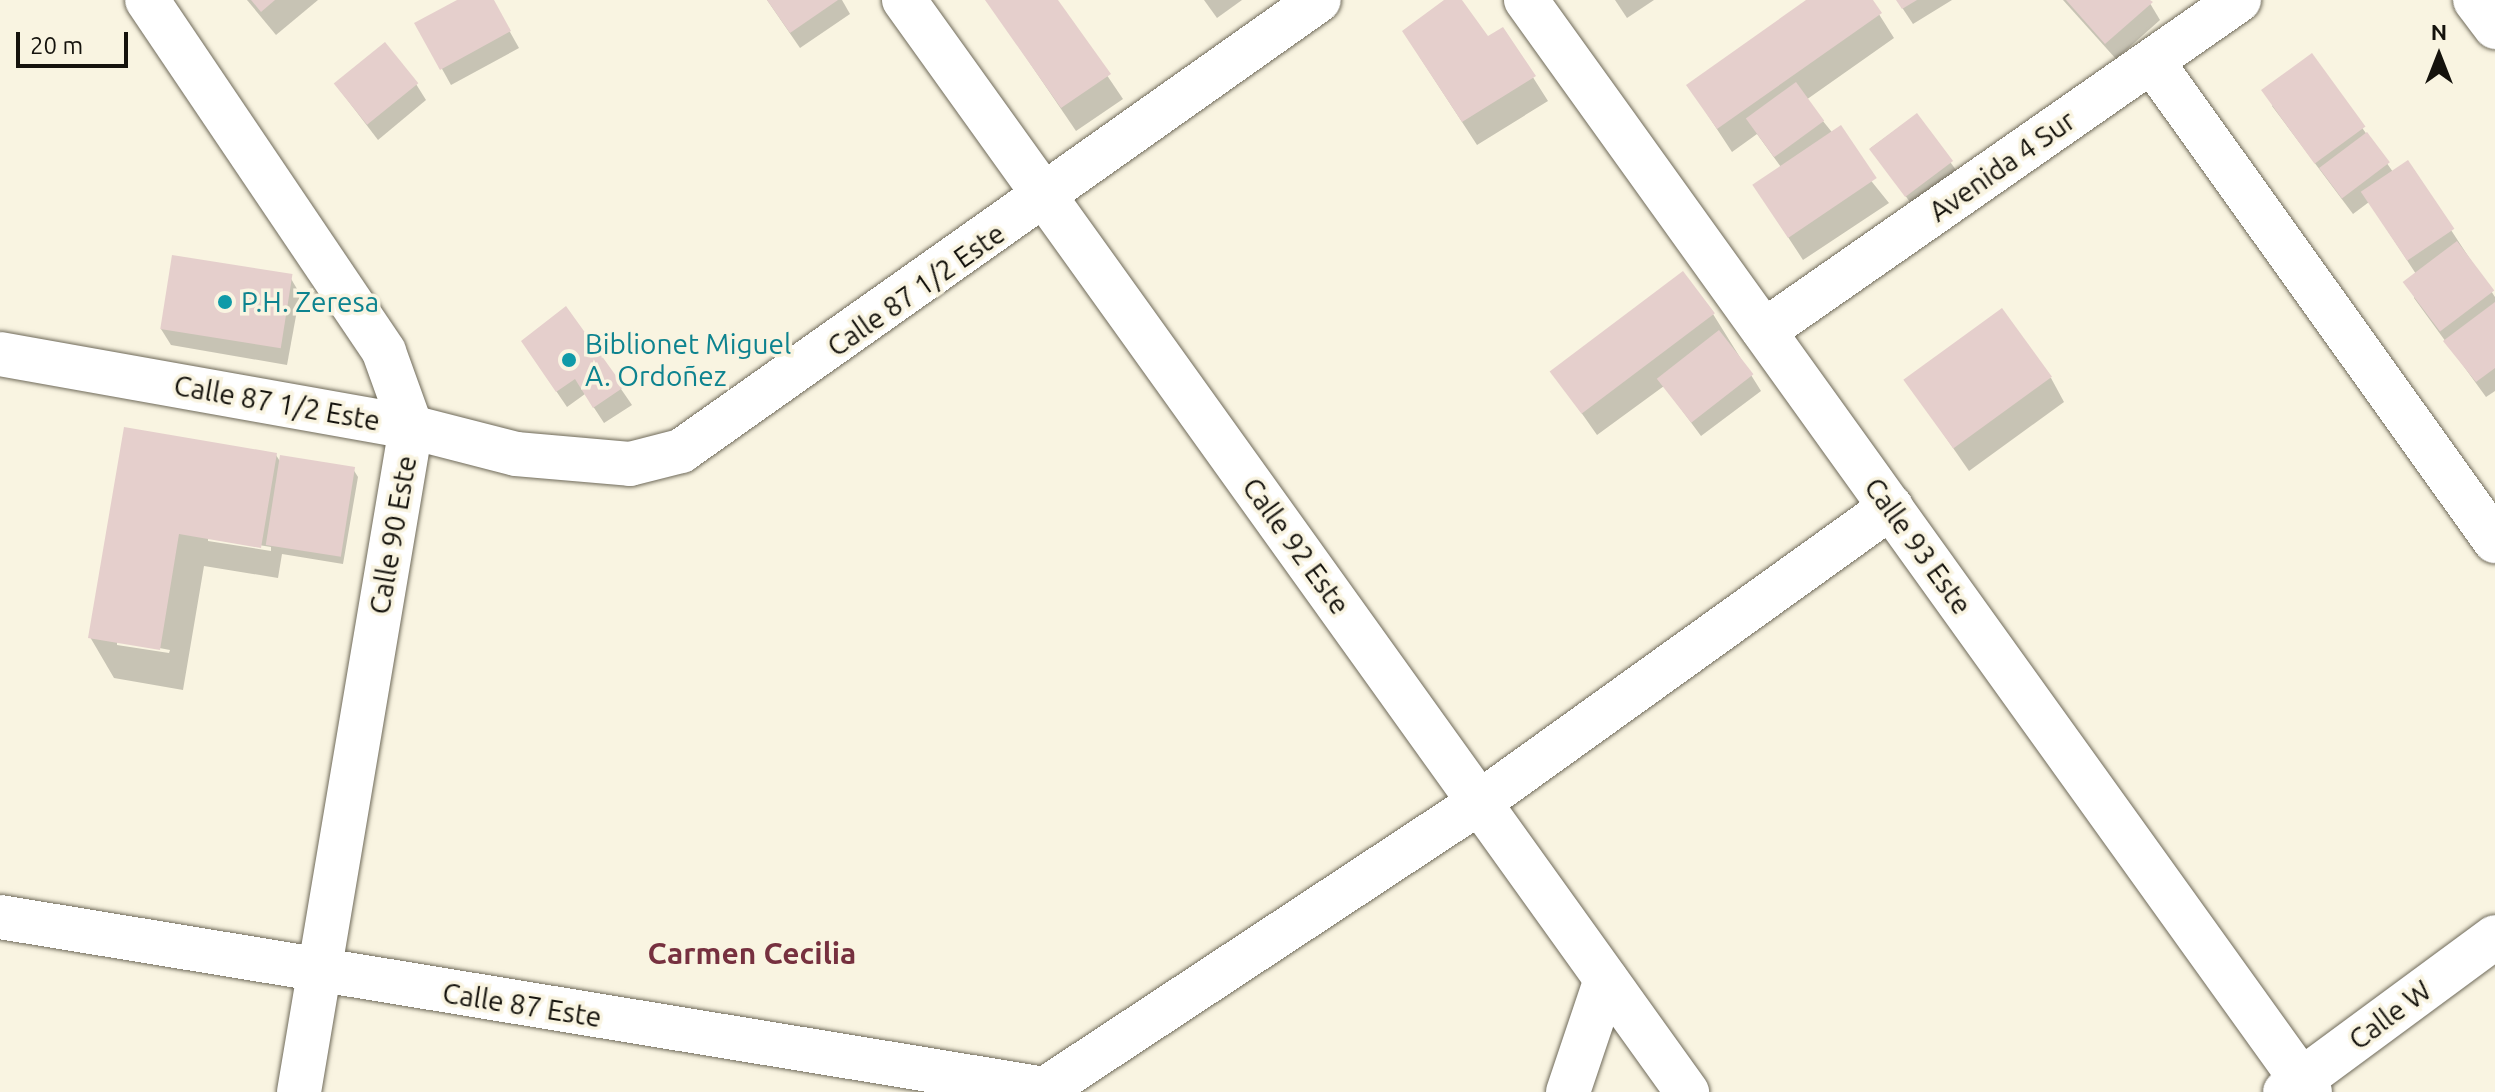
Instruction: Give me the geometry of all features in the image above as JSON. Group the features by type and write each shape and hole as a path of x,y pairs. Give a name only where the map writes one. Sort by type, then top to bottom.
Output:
{"street":[{"name":"Calle 90 Este","path":"147,0 384,352 411,427 299,1092"},
{"name":"Calle 92 Este","path":"904,0 1687,1092"},
{"name":"Calle 87 1/2 Este","path":"0,354 411,427 586,462 630,464 681,451 1046,199 1319,0"},
{"name":"Calle 93 Este","path":"1526,0 1891,507 2298,1088"},
{"name":"Avenida 4 Sur","path":"1764,331 2153,63 2239,0"},
{"path":"2475,0 2495,27"},
{"path":"2153,63 2495,541"},
{"path":"1045,1091 1480,802 1891,507"},
{"name":"Calle 87 Este","path":"0,917 1045,1091"},
{"name":"Calle W","path":"2298,1088 2495,937"},
{"path":"1568,1092 1606,979"}],"building":[{"path":"251,0 275,0 261,12"},
{"path":"457,0 494,0 511,31 440,70 414,23"},
{"path":"767,0 838,0 790,33"},
{"path":"985,0 1058,0 1111,74 1061,108"},
{"path":"1444,0 1462,0 1488,36 1503,27 1536,76 1462,122 1402,31"},
{"path":"1806,0 1873,0 1882,13 1717,129 1686,85"},
{"path":"1896,0 1917,0 1902,9"},
{"path":"2066,0 2150,0 2153,2 2105,44"},
{"path":"385,42 418,83 367,125 334,84"},
{"path":"2312,53 2365,127 2315,164 2261,90"},
{"path":"1796,82 1824,121 1774,157 1746,118"},
{"path":"1917,113 1953,161 1905,197 1869,149"},
{"path":"1841,125 1877,178 1788,238 1752,185"},
{"path":"2367,132 2390,162 2342,198 2319,168"},
{"path":"2408,160 2454,229 2407,261 2361,192"},
{"path":"2457,241 2494,291 2440,331 2403,282"},
{"name":"P.H. Zeresa","path":"172,255 292,274 281,348 160,329"},
{"path":"1683,271 1715,313 1582,414 1550,372"},
{"path":"2495,302 2495,368 2476,382 2443,341"},
{"name":"Biblionet Miguel A. Ordoñez","path":"566,306 624,387 593,408 575,379 556,392 521,341"},
{"path":"2002,308 2052,377 1953,448 1903,380"},
{"path":"1719,330 1753,374 1691,423 1657,379"},
{"path":"124,427 277,453 261,548 179,534 160,650 88,638"},
{"path":"280,455 355,467 341,557 266,545"}],"place":[{"name":"P.H. Zeresa","path":"225,302"},
{"name":"Biblionet Miguel A. Ordoñez","path":"569,360"}],"district":[{"name":"Carmen Cecilia","path":"752,953"}]}
